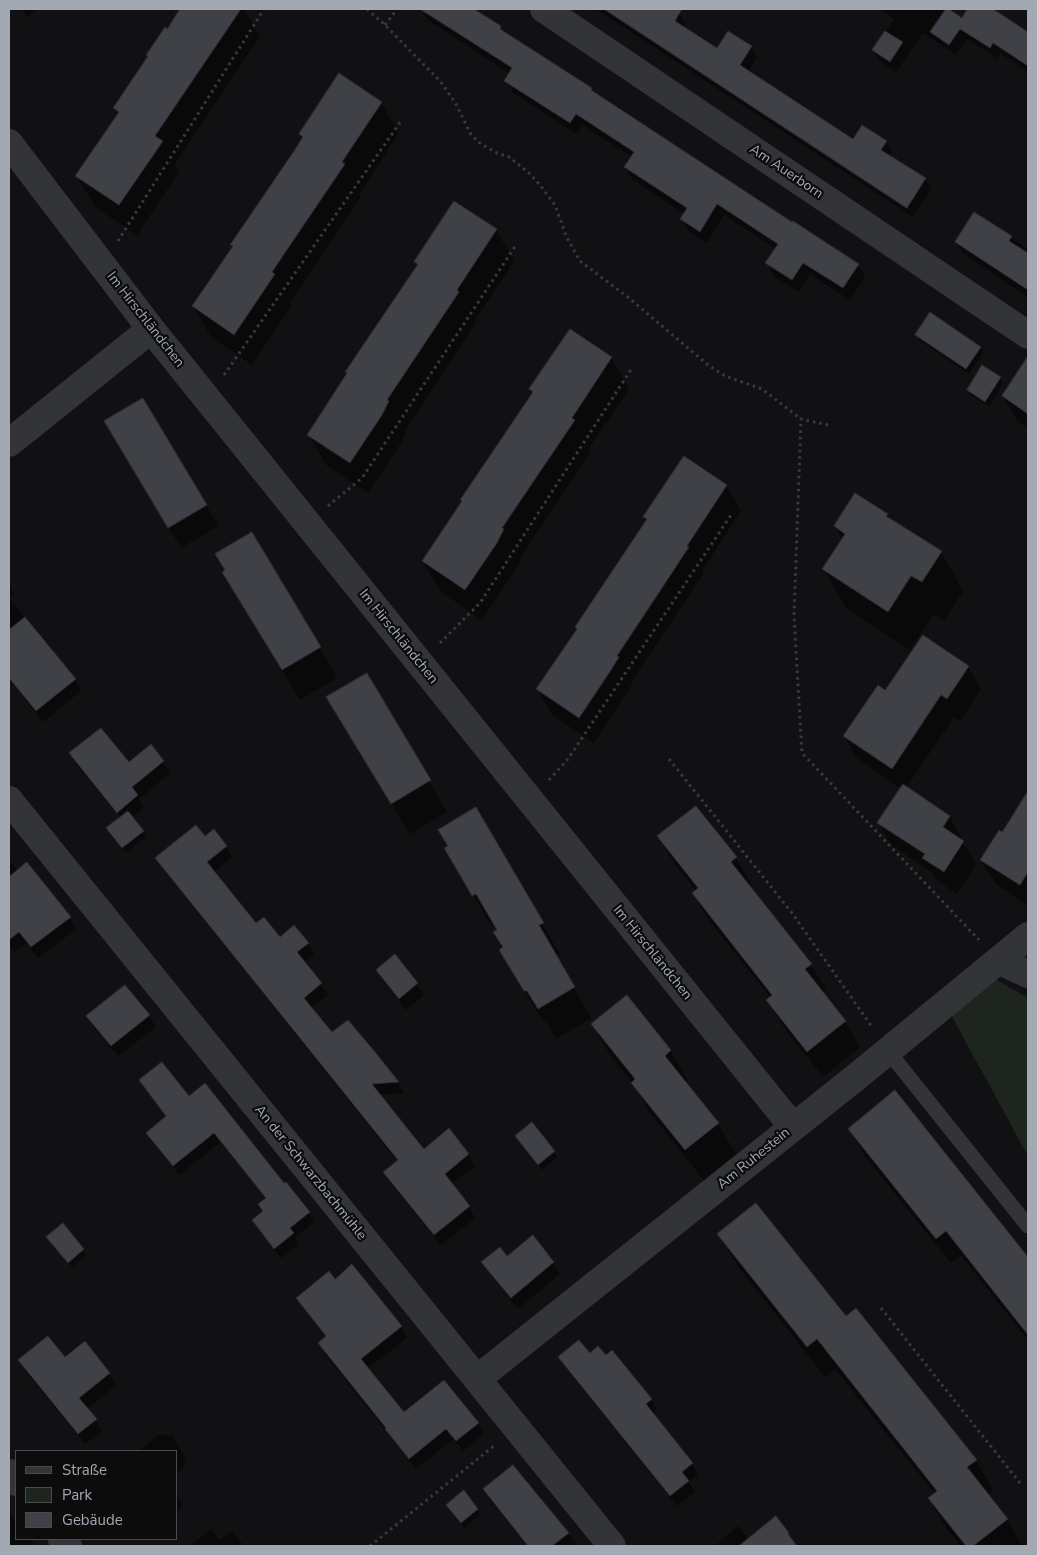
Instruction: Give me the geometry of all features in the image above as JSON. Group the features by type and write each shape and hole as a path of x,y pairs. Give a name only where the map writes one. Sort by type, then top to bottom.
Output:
{"street":[{"name":"Am Auerborn","path":"544,9 1028,335"},
{"name":"Im Hirschländchen","path":"9,143 151,329 793,1127"},
{"path":"9,443 151,329"},
{"name":"An der Schwarzbachmühle","path":"9,800 612,1546"},
{"name":"Am Ruhestein","path":"477,1379 1000,961 1028,936"},
{"path":"1000,961 1028,974"}],"lane":[{"path":"888,1051 1028,1226"}],"path":[{"path":"103,266 264,9"},
{"path":"367,9 386,25 441,82 456,104 470,133 478,142 516,162 544,190 555,205 569,243 580,261 629,298 708,366 725,376 762,389 801,419 828,426"},
{"path":"386,25 397,9"},
{"path":"207,399 401,121"},
{"path":"307,523 362,478 516,245"},
{"path":"419,663 480,603 632,368"},
{"path":"801,419 794,616 802,753 1000,961"},
{"path":"530,801 568,759 731,514"},
{"path":"669,759 792,913 888,1051"},
{"path":"881,1308 1020,1483"},
{"path":"370,1546 517,1427"}],"green space":[{"path":"995,979 1028,998 1028,1156 950,1013"}],"building":[{"path":"180,9 241,9 155,136 163,141 119,205 75,176 119,112 113,108 148,56 146,55"},
{"path":"420,9 474,9 501,26 500,29 592,88 591,90 859,264 843,288 803,263 792,280 765,263 778,244 717,204 700,232 680,219 687,208 624,167 634,152 576,114 570,123 504,81 512,68"},
{"path":"604,9 682,9 675,21 717,48 728,31 752,46 740,65 853,139 862,125 887,141 881,150 926,178 907,208"},
{"path":"946,9 962,18 967,9 993,9 1028,32 1028,66 993,43 990,48 960,29 949,45 930,32"},
{"path":"885,31 903,42 890,62 872,50"},
{"path":"339,73 382,102 342,162 345,164 272,272 275,274 234,335 192,306 233,246 230,245 303,137 299,134"},
{"path":"454,201 497,229 457,290 459,292 387,400 389,401 382,415 350,463 307,435 347,373 345,372 418,264 414,262"},
{"path":"974,212 1012,236 1009,241 1028,253 1028,290 955,242"},
{"path":"930,312 981,347 966,369 915,335"},
{"path":"570,329 612,357 572,418 575,420 502,528 504,529 497,543 465,590 422,561 462,501 460,500 533,392 529,389"},
{"path":"1028,356 1028,414 1002,396"},
{"path":"982,365 1001,377 985,402 967,390"},
{"path":"143,398 207,505 168,528 104,421"},
{"path":"684,456 727,485 579,718 536,689 577,629 575,627 647,519 643,517"},
{"path":"855,493 888,514 886,516 942,551 922,582 911,576 888,612 822,569 845,534 834,526"},
{"path":"252,532 321,647 282,670 222,572 225,570 215,554"},
{"path":"25,617 76,679 36,711 9,678 9,630"},
{"path":"923,635 969,666 947,699 941,695 892,769 843,736 878,685 885,690"},
{"path":"367,673 431,780 391,804 326,697"},
{"path":"101,728 129,762 151,744 164,761 132,787 138,795 117,813 69,753"},
{"path":"903,784 950,816 943,827 964,841 944,872 922,858 925,854 877,823"},
{"path":"1028,791 1028,872 1020,885 980,860 999,830 1002,832"},
{"path":"696,806 737,857 731,862 812,964 805,969 846,1021 807,1052 766,1000 772,995 692,893 698,888 657,836"},
{"path":"476,807 544,923 539,925 575,987 538,1009 527,991 524,991 499,950 503,947 493,932 497,930 476,894 472,896 444,848 448,846 438,830"},
{"path":"128,811 144,831 122,848 106,828"},
{"path":"196,825 205,836 214,829 227,846 207,862 256,923 264,917 280,937 294,925 309,943 297,952 322,983 304,998 332,1032 348,1020 399,1082 372,1084 419,1143 424,1149 449,1128 469,1154 445,1174 470,1206 434,1235 383,1172 398,1160 155,858"},
{"path":"27,862 71,917 31,947 19,932 9,940 9,877"},
{"path":"395,954 418,983 399,999 376,970"},
{"path":"125,985 150,1015 111,1046 86,1016"},
{"path":"627,995 671,1050 665,1056 719,1123 685,1150 631,1083 635,1079 591,1024"},
{"path":"162,1062 189,1096 205,1083 284,1183 286,1182 310,1212 290,1228 294,1233 274,1249 252,1220 263,1211 258,1204 266,1198 214,1133 173,1166 146,1133 166,1116 139,1080"},
{"path":"895,1090 1028,1257 1028,1335 946,1231 936,1239 848,1129"},
{"path":"532,1122 555,1151 538,1165 515,1136"},
{"path":"756,1203 846,1316 856,1308 977,1460 967,1467 1008,1519 973,1546 966,1546 928,1498 937,1491 817,1339 807,1347 717,1234"},
{"path":"63,1223 84,1249 68,1263 46,1237"},
{"path":"533,1235 554,1262 511,1298 481,1262 500,1247 507,1256"},
{"path":"352,1264 402,1326 361,1359 404,1412 444,1380 479,1423 456,1441 446,1429 409,1459 318,1343 326,1336 296,1298 329,1271 335,1279"},
{"path":"48,1336 65,1357 85,1341 110,1373 79,1398 97,1419 78,1434 18,1360"},
{"path":"579,1340 590,1353 598,1346 606,1355 612,1350 652,1399 646,1404 693,1463 682,1472 689,1481 670,1496 558,1357"},
{"path":"513,1465 569,1533 552,1546 528,1546 483,1489"},
{"path":"464,1490 478,1509 461,1523 446,1505"},
{"path":"776,1516 797,1546 739,1546"}]}
